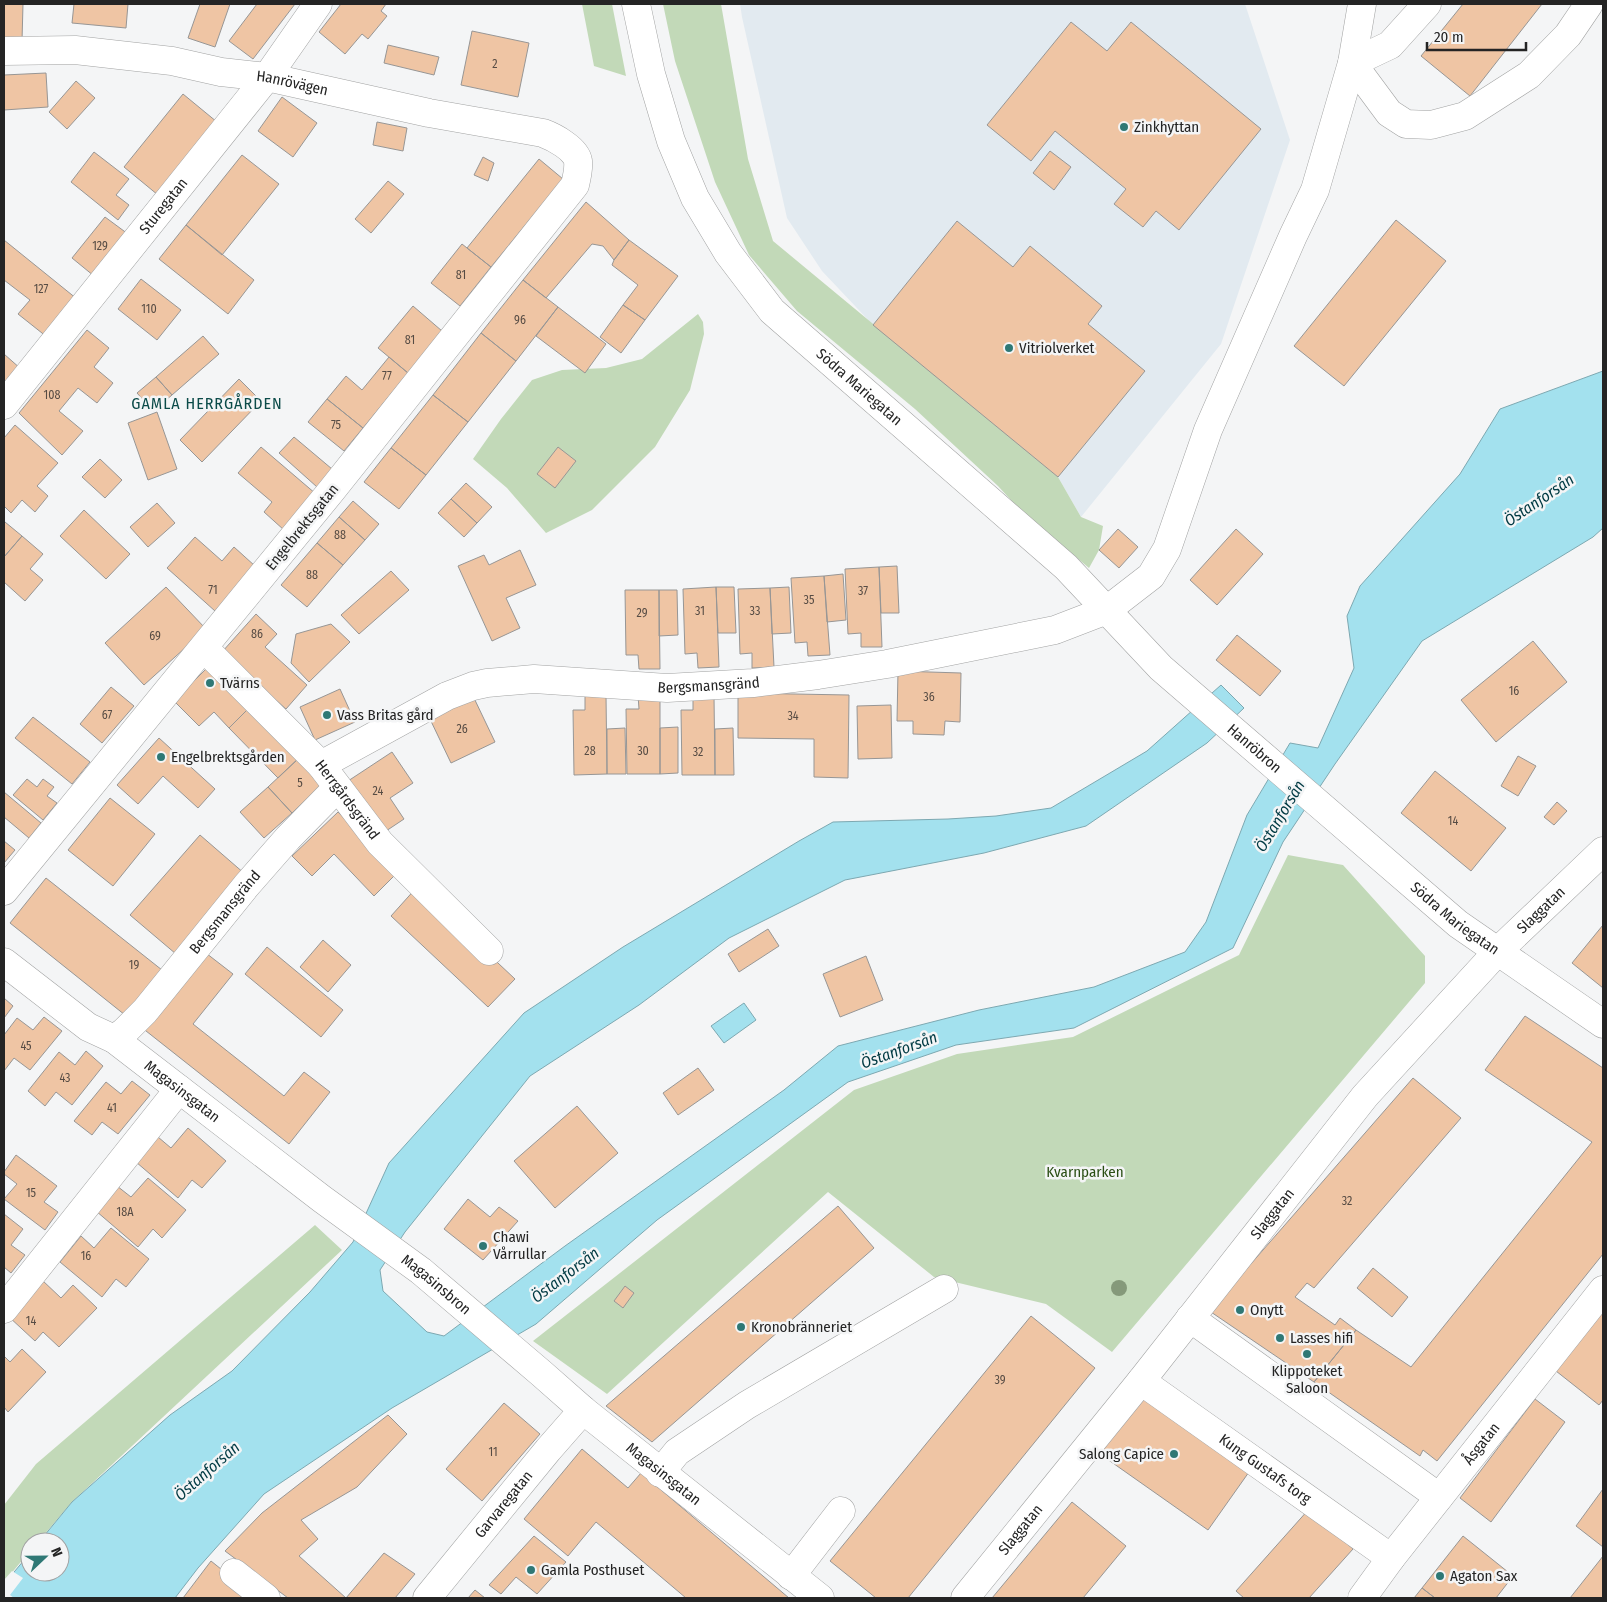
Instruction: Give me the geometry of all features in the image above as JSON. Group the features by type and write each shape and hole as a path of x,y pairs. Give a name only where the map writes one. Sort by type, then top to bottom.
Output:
{"street":[{"name":"Sturegatan","path":"4,405 267,76 318,4"},
{"name":"Södra Mariegatan","path":"636,4 653,82 671,141 696,198 728,253 772,311 1066,567 1161,668 1194,696"},
{"name":"Bergsmansgränd","path":"321,765 447,696 487,683 534,679 667,688 771,680 887,664 1055,630 1106,610 1151,576 1167,549 1208,430 1315,190 1352,63 1362,4"},
{"path":"1427,4 1390,45 1352,63 1389,113 1406,124 1430,125 1466,116 1529,75 1568,35 1590,4"},
{"name":"Hanrövägen","path":"4,51 75,50 120,54 172,61 221,72 267,76 429,113 543,133 556,138 574,153"},
{"name":"Engelbrektsgatan","path":"4,891 204,648 575,185 578,174 578,159 574,153"},
{"name":"Herrgårdsgränd","path":"204,648 321,765 380,843 489,952"},
{"name":"Hanröbron","path":"1194,696 1315,801"},
{"name":"Bergsmansgränd","path":"114,1039 124,1032 145,1011 246,886 288,838 337,788"},
{"name":"Södra Mariegatan","path":"1315,801 1458,924 1603,1024"},
{"name":"Slaggatan","path":"965,1598 1146,1374 1365,1096 1498,951 1603,851"},
{"name":"Magasinsgatan","path":"4,962 88,1027 114,1039 359,1226"},
{"path":"4,1309 179,1089"},
{"name":"Magasinsbron","path":"359,1226 402,1256 510,1347"},
{"path":"660,1473 677,1452 747,1405 944,1289"},
{"name":"Åsgatan","path":"1362,1598 1391,1558 1603,1290"},
{"path":"1190,1318 1439,1497"},
{"name":"Magasinsgatan","path":"510,1347 541,1372 582,1410 820,1598"},
{"name":"Kung Gustafs torg","path":"1146,1374 1391,1558"},
{"name":"Garvaregatan","path":"427,1598 582,1410"},
{"path":"791,1576 841,1511"},
{"path":"234,1573 266,1598"}],"shaded area":[{"path":"740,4 1245,4 1290,140 1221,344 1081,517 1058,477 873,325 822,271 787,218"}],"green space":[{"path":"582,4 612,4 626,76 594,66"},
{"path":"663,4 721,4 748,159 773,241 1058,477 1081,517 1103,526 1099,550 1089,568 1022,512 998,486 915,409 797,311 749,255 715,182 675,61"},
{"path":"698,314 703,322 704,334 690,390 655,447 592,510 546,533 507,488 473,459 501,419 532,380 562,370 606,368 642,359"},
{"name":"Kvarnparken","path":"1288,855 1343,865 1425,956 1425,983 1112,1352 1046,1304 934,1277 828,1192 607,1394 533,1341 854,1090 957,1054 1073,1037 1239,955"},
{"path":"315,1225 342,1250 72,1502 46,1532 20,1532 20,1563 4,1582 4,1505 36,1464"}],"water":[{"name":"Östanforsån","path":"1603,371 1603,528 1593,537 1422,641 1335,764 1283,842 1233,948 1074,1028 956,1045 848,1082 657,1220 536,1324 392,1408 264,1494 198,1568 175,1598 4,1598 4,1584 20,1565 20,1582 70,1582 70,1532 47,1532 72,1502 170,1415 232,1371 310,1292 353,1242 389,1163 524,1013 623,947 833,822 996,816 1051,808 1147,751 1221,685 1244,708 1207,743 1086,826 984,853 845,880 729,938 639,1005 530,1076 405,1232 380,1270 383,1291 427,1332 444,1336 565,1246 784,1090 838,1046 979,1010 1094,987 1185,952 1206,922 1247,815 1290,743 1318,748 1354,668 1347,616 1360,586 1460,474 1500,409"},
{"path":"744,1003 756,1020 724,1043 711,1026"}],"pier":[{"path":"12,1571 20,1576 20,1582 10,1595 14,1598 4,1598 4,1580"}],"building":[{"path":"4,4 23,4 22,41 4,40"},
{"path":"74,4 128,4 126,28 72,23"},
{"path":"200,4 230,4 215,47 188,38"},
{"path":"257,4 295,4 253,59 229,41"},
{"path":"341,4 386,4 381,11 387,16 368,39 362,34 345,54 319,32"},
{"path":"1463,4 1542,4 1470,96 1421,56"},
{"name":"Zinkhyttan","path":"1071,22 1107,51 1131,22 1261,129 1179,230 1156,211 1143,227 1114,204 1126,189 1055,131 1031,161 987,125"},
{"path":"472,31 529,43 518,97 461,85"},
{"path":"388,45 439,57 434,75 384,63"},
{"path":"46,73 48,107 4,110 4,75"},
{"path":"76,81 95,98 67,129 49,112"},
{"path":"183,94 217,122 158,195 124,167"},
{"path":"282,97 317,123 293,157 258,131"},
{"path":"377,122 407,128 403,151 373,145"},
{"path":"1050,151 1071,167 1054,190 1033,173"},
{"path":"94,152 129,179 116,195 129,205 118,220 71,182"},
{"path":"242,155 279,184 222,255 186,225"},
{"path":"483,157 494,163 488,181 474,175"},
{"path":"539,159 563,179 491,267 467,248"},
{"path":"388,181 404,194 371,233 355,219"},
{"path":"586,202 629,240 614,260 603,246 592,244 546,298 523,280"},
{"path":"105,217 128,234 94,276 72,258"},
{"path":"1396,220 1446,261 1344,386 1294,346"},
{"name":"Vitriolverket","path":"957,221 1013,267 1030,246 1102,306 1088,324 1145,371 1058,477 873,325"},
{"path":"186,225 254,280 228,314 159,259"},
{"path":"4,240 77,299 47,337 18,314 30,300 4,280"},
{"path":"629,240 678,276 645,320 623,305 638,285 612,265"},
{"path":"462,244 491,267 460,306 431,283"},
{"path":"141,279 181,310 157,340 118,309"},
{"path":"523,280 558,307 516,361 481,333"},
{"path":"623,305 645,320 621,353 600,337"},
{"path":"413,306 442,331 408,373 378,348"},
{"path":"558,307 606,344 585,373 536,336"},
{"path":"87,330 109,348 94,367 113,383 97,403 78,388 59,411 83,431 62,455 19,413"},
{"path":"481,333 516,361 468,422 433,395"},
{"path":"203,336 219,354 172,395 156,377"},
{"path":"4,354 21,369 4,390"},
{"path":"389,357 408,373 363,428 327,399 346,376 362,390"},
{"path":"156,377 172,395 153,411 137,393"},
{"path":"239,379 261,401 202,462 180,440"},
{"path":"433,395 468,422 426,475 391,448"},
{"path":"327,399 363,428 344,451 308,422"},
{"path":"157,412 177,469 148,480 128,423"},
{"path":"15,425 58,463 37,486 48,496 35,512 22,500 11,513 4,506 4,438"},
{"path":"294,437 332,469 317,487 279,453"},
{"path":"261,447 316,494 284,530 264,512 272,502 238,473"},
{"path":"558,447 576,461 555,488 537,474"},
{"path":"391,448 426,475 399,509 364,482"},
{"path":"100,459 122,480 105,498 82,477"},
{"path":"466,483 492,507 477,523 451,499"},
{"path":"451,499 477,523 464,537 438,513"},
{"path":"353,501 379,524 365,540 339,517"},
{"path":"157,503 175,523 148,547 130,527"},
{"path":"84,510 130,554 106,579 60,536"},
{"path":"339,517 365,540 343,565 317,543"},
{"path":"4,523 22,536 4,557"},
{"path":"1118,529 1138,547 1119,568 1099,550"},
{"path":"1236,529 1263,554 1217,605 1190,580"},
{"path":"22,536 43,554 30,569 43,580 25,601 4,582 4,557"},
{"path":"195,537 222,561 234,547 255,566 215,611 167,568"},
{"path":"317,543 343,565 307,607 281,585"},
{"path":"520,550 536,585 506,598 520,628 492,641 458,566 484,555 489,565"},
{"path":"897,566 899,613 881,613 879,567"},
{"path":"879,567 882,647 861,647 861,633 848,634 845,569"},
{"path":"391,571 409,590 359,634 341,615"},
{"path":"843,574 846,620 827,622 824,576"},
{"path":"824,576 830,655 808,656 807,642 795,643 791,578"},
{"path":"166,587 206,629 144,685 105,643"},
{"path":"716,587 719,667 698,668 697,653 685,654 683,589"},
{"path":"716,587 734,587 736,633 718,633"},
{"path":"789,587 791,633 772,634 770,588"},
{"path":"770,588 774,667 752,668 752,653 740,654 738,589"},
{"path":"625,590 659,590 660,669 639,669 638,655 626,655"},
{"path":"659,590 677,590 678,635 659,636"},
{"path":"256,614 277,634 265,647 307,685 286,709 222,652"},
{"path":"331,624 350,642 309,682 291,663 296,634"},
{"path":"1237,635 1281,671 1260,696 1216,660"},
{"path":"1533,641 1567,682 1496,742 1461,700"},
{"name":"Tvärns","path":"210,665 251,706 229,728 214,712 199,726 174,701"},
{"path":"898,671 961,673 960,722 945,721 944,735 913,734 913,721 897,721"},
{"path":"111,687 134,706 102,743 80,724"},
{"name":"Vass Britas gård","path":"340,689 355,722 315,740 300,707"},
{"path":"738,693 849,695 848,778 814,777 814,739 738,738"},
{"path":"660,694 660,774 627,774 626,709 639,709 638,695"},
{"path":"585,695 606,695 607,774 574,775 573,710 585,710"},
{"path":"473,696 495,742 451,763 429,717"},
{"path":"693,696 714,696 715,775 682,775 681,710 693,710"},
{"path":"891,705 892,758 858,759 857,706"},
{"path":"251,706 300,757 278,778 229,728"},
{"path":"33,717 90,762 72,784 15,738"},
{"path":"678,727 678,773 660,774 660,728"},
{"path":"625,728 626,774 607,774 607,729"},
{"path":"733,728 734,775 715,775 715,729"},
{"name":"Engelbrektsgården","path":"159,738 215,789 198,808 163,776 138,804 117,785"},
{"path":"392,752 413,783 390,798 404,819 383,833 348,781"},
{"path":"1518,756 1536,766 1518,796 1501,786"},
{"path":"300,757 324,783 292,813 268,787"},
{"path":"1435,771 1506,828 1471,871 1401,813"},
{"path":"27,779 37,787 43,779 54,787 47,796 57,803 43,820 13,795"},
{"path":"268,787 292,813 264,838 240,812"},
{"path":"4,792 41,823 29,838 4,817"},
{"path":"110,798 155,834 113,886 68,850"},
{"path":"1557,802 1567,811 1554,825 1544,817"},
{"path":"338,812 397,873 374,896 334,854 312,876 292,856"},
{"path":"200,835 245,874 176,954 130,915"},
{"path":"4,841 15,850 4,863"},
{"path":"46,878 162,970 125,1015 10,923"},
{"path":"417,887 515,979 488,1007 391,916"},
{"path":"1603,925 1603,988 1572,963"},
{"path":"768,929 779,946 739,972 728,954"},
{"path":"323,940 351,965 328,992 300,967"},
{"path":"267,947 343,1010 321,1037 245,974"},
{"path":"202,950 233,974 193,1024 284,1096 304,1072 330,1092 289,1144 141,1027"},
{"path":"866,956 883,1000 840,1017 823,974"},
{"path":"4,998 13,1006 4,1018"},
{"path":"1525,1016 1603,1068 1603,1254 1437,1461 1423,1450 1420,1456 1314,1382 1356,1330 1411,1367 1592,1142 1485,1070"},
{"path":"44,1017 62,1031 30,1070 14,1058 4,1071 4,1035 17,1018 33,1030"},
{"path":"86,1051 103,1066 72,1105 56,1092 45,1106 28,1091 59,1052 75,1065"},
{"path":"698,1068 714,1090 678,1115 663,1093"},
{"path":"1413,1078 1461,1118 1314,1288 1307,1283 1295,1297 1335,1325 1340,1318 1356,1330 1314,1382 1208,1310 1229,1289"},
{"path":"132,1081 150,1095 118,1134 102,1122 92,1135 74,1121 106,1082 121,1094"},
{"path":"577,1106 618,1153 555,1208 514,1161"},
{"path":"188,1128 226,1161 202,1188 192,1180 178,1198 136,1162 158,1137 171,1148"},
{"path":"16,1155 57,1186 44,1202 58,1212 45,1230 4,1199 17,1184 4,1174"},
{"path":"148,1178 186,1210 162,1238 153,1229 138,1247 96,1211 117,1186 131,1197"},
{"path":"468,1199 490,1217 499,1207 518,1221 483,1260 444,1229"},
{"name":"Kronobränneriet","path":"838,1206 874,1248 652,1442 606,1406"},
{"path":"4,1214 23,1229 11,1245 25,1255 11,1273 4,1267"},
{"path":"111,1228 149,1259 126,1287 116,1279 102,1297 60,1262 81,1236 94,1248"},
{"path":"1373,1268 1408,1297 1392,1317 1357,1288"},
{"path":"42,1280 61,1298 73,1285 97,1308 59,1347 43,1332 35,1341 8,1316"},
{"path":"625,1286 634,1293 623,1308 614,1301"},
{"path":"1603,1311 1603,1400 1599,1405 1556,1371"},
{"path":"1031,1316 1095,1368 908,1598 876,1598 830,1561"},
{"path":"22,1349 46,1372 8,1412 4,1407 4,1356 10,1362"},
{"path":"1142,1396 1249,1472 1208,1530 1100,1454"},
{"path":"1535,1399 1565,1422 1491,1522 1460,1498"},
{"path":"504,1403 540,1434 482,1501 446,1469"},
{"path":"388,1415 407,1434 357,1487 301,1520 318,1539 299,1556 346,1598 288,1598 225,1551 262,1513"},
{"path":"582,1449 628,1488 641,1473 789,1598 686,1598 596,1522 568,1556 524,1519"},
{"path":"1603,1489 1603,1547 1576,1526"},
{"path":"1072,1502 1126,1546 1083,1598 992,1598"},
{"path":"1309,1509 1353,1549 1309,1598 1244,1598 1236,1591"},
{"name":"Gamla Posthuset","path":"534,1536 566,1562 537,1594 516,1577 501,1594 489,1585"},
{"path":"1463,1536 1513,1576 1496,1598 1435,1598 1422,1588"},
{"path":"384,1553 415,1574 395,1598 346,1598"},
{"path":"1603,1556 1603,1598 1570,1598 1600,1560"},
{"path":"211,1561 257,1598 183,1598"},
{"path":"1422,1588 1435,1598 1414,1598"},
{"path":"475,1590 485,1598 468,1598"}],"place":[{"name":"Zinkhyttan","path":"1124,127"},
{"name":"Vitriolverket","path":"1009,348"},
{"name":"Tvärns","path":"210,683"},
{"name":"Vass Britas gård","path":"327,715"},
{"name":"Engelbrektsgården","path":"161,757"},
{"name":"Chawi Vårrullar","path":"483,1246"},
{"name":"Onytt","path":"1240,1310"},
{"name":"Kronobränneriet","path":"741,1327"},
{"name":"Lasses hifi","path":"1280,1338"},
{"name":"Klippoteket Saloon","path":"1307,1354"},
{"name":"Salong Capice","path":"1174,1454"},
{"name":"Gamla Posthuset","path":"531,1570"},
{"name":"Agaton Sax","path":"1440,1576"}],"district":[{"name":"GAMLA HERRGÅRDEN","path":"207,403"}]}
